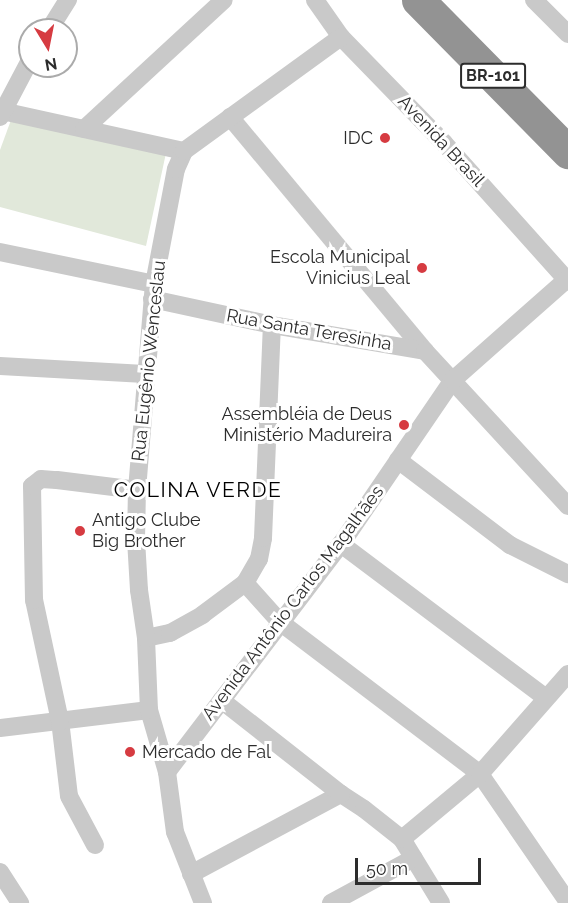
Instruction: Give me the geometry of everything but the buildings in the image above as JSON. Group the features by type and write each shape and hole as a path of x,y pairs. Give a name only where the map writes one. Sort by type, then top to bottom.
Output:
{"highway":[{"name":"BR-101","path":"418,0 568,152"}],"street":[{"path":"57,18 68,0"},
{"path":"84,129 224,0"},
{"name":"Avenida Brasil","path":"315,0 341,37 444,143 567,281"},
{"path":"534,0 568,34"},
{"path":"20,78 1,114 184,151 341,37"},
{"path":"230,117 425,351 568,506"},
{"name":"Rua Eugênio Wenceslau","path":"184,151 176,169 153,292 145,374 136,540 139,590 146,638 149,710 167,772 175,832 203,903"},
{"name":"Rua Santa Teresinha","path":"0,252 272,325 425,351"},
{"name":"Avenida Antônio Carlos Magalhães","path":"167,772 341,544 453,380 567,281"},
{"path":"146,638 170,633 187,626 245,583 255,570 263,538 272,325"},
{"path":"0,366 145,374"},
{"path":"398,460 510,545 568,574"},
{"path":"95,845 69,796 60,721 34,600 32,486 41,479 138,490"},
{"path":"341,544 546,698"},
{"path":"245,583 280,622 480,774 568,902"},
{"path":"402,839 480,774 568,674"},
{"path":"221,700 402,839 441,903"},
{"path":"0,728 149,710"},
{"path":"191,874 341,794"},
{"path":"332,903 414,858"},
{"path":"0,872 20,903"}],"shaded area":[{"path":"11,120 166,153 146,246 0,207 0,150"}],"place":[{"name":"IDC","path":"385,138"},
{"name":"Escola Municipal Vinicius Leal","path":"422,268"},
{"name":"Assembléia de Deus Ministério Madureira","path":"404,425"},
{"name":"Antigo Clube Big Brother","path":"80,531"},
{"name":"Mercado de Fal","path":"130,752"}],"district":[{"name":"COLINA VERDE","path":"198,490"}]}
